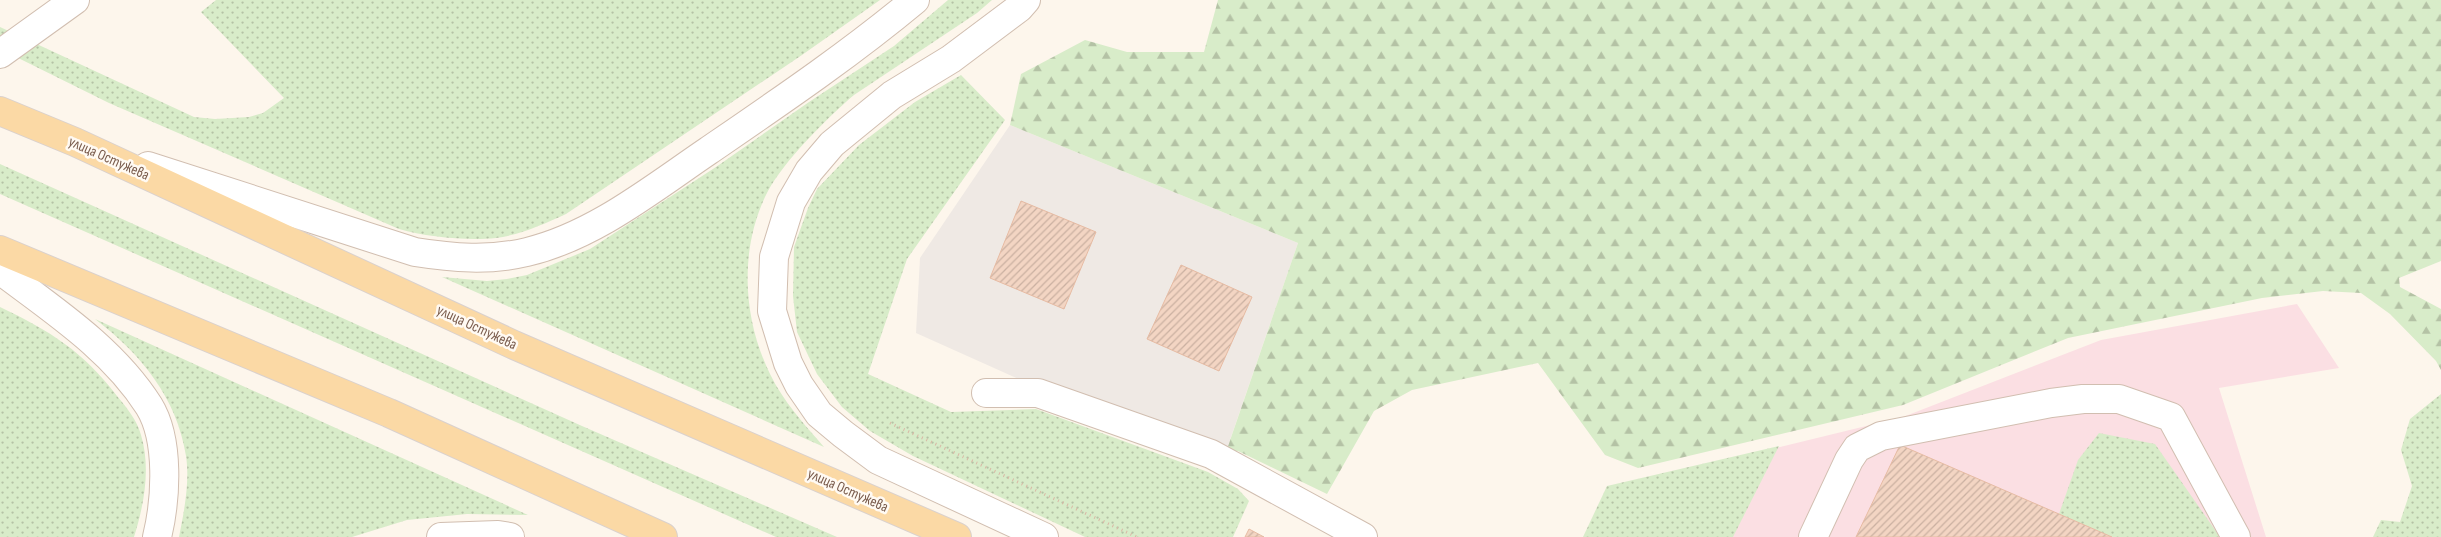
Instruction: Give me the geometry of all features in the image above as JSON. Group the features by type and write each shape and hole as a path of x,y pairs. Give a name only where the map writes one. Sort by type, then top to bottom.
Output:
{"main road":[{"name":"улица Остужева","path":"0,111 75,142 514,345 957,537"},
{"path":"0,250 388,413 664,537"}],"street":[{"path":"0,54 75,0"},
{"path":"75,142 415,252 455,259 528,252 572,237 634,201 870,37 915,0"},
{"path":"1026,0 1019,8 951,59 892,96 832,144 809,171 790,202 774,257 772,311 788,363 799,385 819,414 843,434 878,460 1044,537"},
{"path":"0,270 72,324 116,364 150,407 160,438 165,474 162,514 157,537"},
{"path":"986,392 1038,393 1211,454 1363,537"},
{"path":"1813,537 1849,460 1857,448 1881,436 2050,402 2083,398 2119,399 2171,416 2236,537"},
{"path":"441,537 498,535 510,537"}],"path":[{"path":"885,420 1137,537"}],"shaded area":[{"path":"1010,125 1298,243 1220,469 916,333 920,258"},
{"path":"2297,304 2339,368 2219,388 2266,537 1589,537 1613,488 1903,417 2101,340"}],"green space":[{"path":"216,0 880,0 802,55 566,214 523,232 496,238 460,239 399,229 109,103 0,49 0,27 194,117 215,119 249,117 263,113 284,98 201,12"},
{"path":"948,0 992,0 977,13 854,95 832,115 795,153 775,179 768,191 752,235 749,258 749,306 761,352 781,394 824,447 442,277 487,281 507,279 527,275 590,249 716,167 894,46"},
{"path":"1218,0 2441,0 2441,261 2399,278 2400,287 2441,309 2441,370 2436,361 2390,314 2361,293 2323,291 2262,298 2068,338 1903,405 1638,468 1605,455 1538,363 1412,390 1374,411 1327,494 1238,451 1225,455 1298,243 1010,125 1021,74 1085,40 1127,52 1204,52"},
{"path":"961,75 1005,120 907,259 868,374 951,412 1036,409 1208,472 1238,489 1249,501 1233,537 1085,537 913,456 870,431 842,407 817,374 797,332 793,296 794,247 817,189 859,145 915,102"},
{"path":"0,164 582,426 837,537 776,537 0,194"},
{"path":"0,307 50,334 78,354 104,380 134,419 144,448 146,473 141,512 134,537 0,537"},
{"path":"95,319 528,515 467,514 407,520 352,537 179,537 186,497 187,466 181,435 174,415 165,396 142,362"},
{"path":"2441,394 2441,537 2373,537 2381,520 2400,522 2412,486 2401,450 2410,419"},
{"path":"2099,433 2155,444 2220,537 2112,537 2059,514 2078,460"},
{"path":"1779,446 1733,537 1583,537 1607,486"}],"building":[{"path":"1021,201 1096,232 1064,309 990,278"},
{"path":"1181,265 1252,297 1219,371 1147,339"},
{"path":"1900,445 2112,537 1856,537"},
{"path":"1249,529 1264,537 1245,537"}]}
